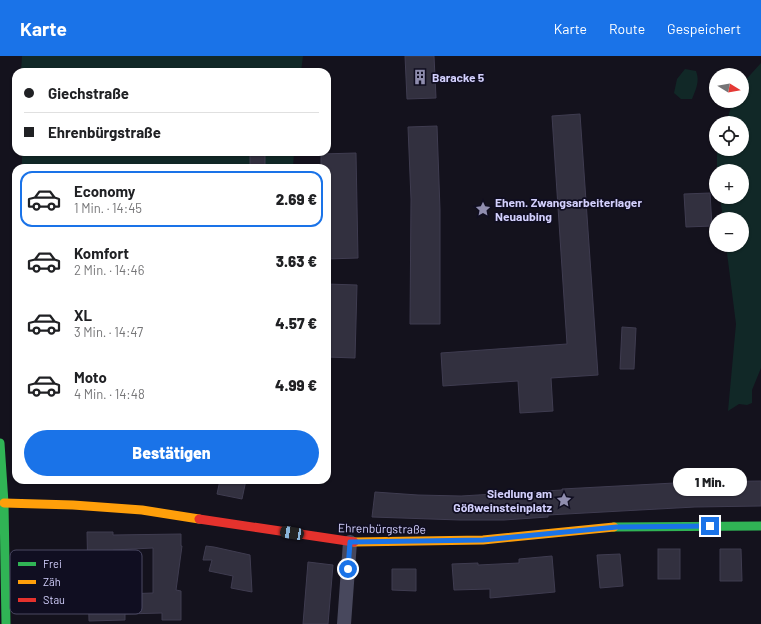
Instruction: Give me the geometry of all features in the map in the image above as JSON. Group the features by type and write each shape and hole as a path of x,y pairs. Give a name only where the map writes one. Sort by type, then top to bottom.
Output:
{"street":[{"path":"0,443 4,503 6,624"},
{"name":"Ehrenbürgstraße","path":"4,503 73,505 142,510 350,542 483,540 617,527 761,526"},
{"path":"344,624 350,542"}],"green space":[{"path":"22,56 303,56 302,68 21,68"},
{"path":"761,63 761,368 752,390 752,403 747,405 739,404 728,411 736,324 727,252 749,252 749,212 722,212 721,204 749,204 749,164 717,164 717,156 749,156 749,116 728,116 731,108 749,108 749,76"},
{"path":"685,69 696,71 698,78 692,99 681,99 674,93 677,79"},
{"path":"22,156 294,156 293,164 22,164"}],"building":[{"name":"Baracke 5","path":"405,56 434,56 436,98 407,99"},
{"path":"580,114 598,375 551,378 553,411 520,413 518,381 443,386 441,353 567,344 552,116"},
{"path":"437,126 440,210 440,324 410,324 411,199 408,127"},
{"path":"356,153 358,258 331,259 331,164 321,164 321,156 331,156 331,154"},
{"path":"250,156 265,156 265,164 250,164"},
{"path":"709,193 709,204 711,204 711,212 709,212 709,226 686,227 684,194"},
{"path":"331,284 357,285 355,358 331,357"},
{"path":"622,327 636,328 634,369 620,369"},
{"path":"761,481 761,506 695,507 548,515 548,517 504,520 372,517 375,492 461,496 693,482"},
{"path":"219,484 245,484 242,499 217,494"},
{"path":"87,532 113,532 113,535 181,534 182,546 176,590 181,591 181,620 162,620 162,613 142,614 142,593 153,593 153,548 87,550"},
{"path":"206,546 250,555 252,592 231,588 233,576 209,571 212,560 203,560"},
{"path":"658,549 680,549 680,579 658,579"},
{"path":"720,549 741,549 742,581 720,581"},
{"path":"620,554 623,586 600,588 597,555"},
{"path":"552,556 555,592 490,598 490,589 454,590 452,564 478,563 478,565 519,563 519,559"},
{"path":"308,562 333,565 328,624 303,624"},
{"path":"392,569 416,569 416,591 392,590"},
{"path":"89,614 125,614 125,620 89,621"}],"traffic: fast":[{"path":"0,443 4,503 6,624"},
{"path":"614,527 761,526"}],"traffic: slow":[{"path":"4,503 73,505 142,510 199,519"},
{"path":"354,542 483,540 614,527"}],"traffic: jam":[{"path":"199,519 354,542"}],"place":[{"name":"Baracke 5","path":"420,77"},
{"name":"Ehem. Zwangsarbeiterlager Neuaubing","path":"483,209"},
{"name":"Siedlung am Gößweinsteinplatz","path":"564,500"}],"route":[{"path":"348,569 350,542 483,540 617,527 710,526"}]}
